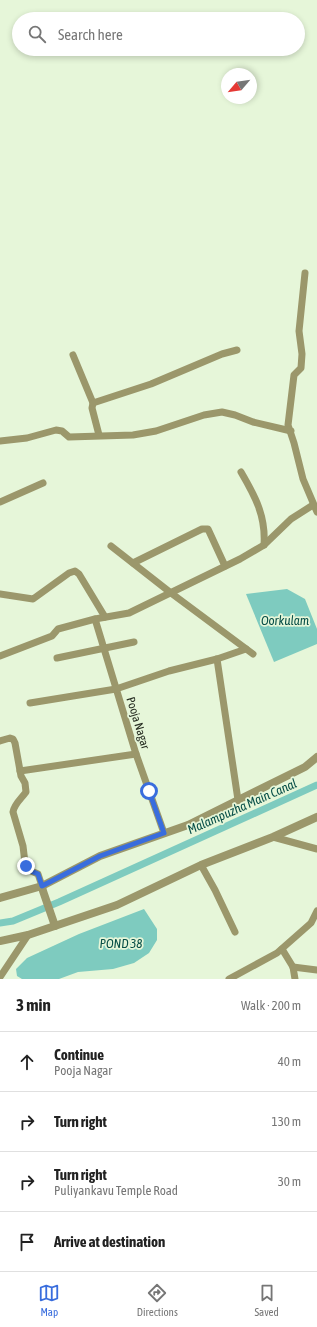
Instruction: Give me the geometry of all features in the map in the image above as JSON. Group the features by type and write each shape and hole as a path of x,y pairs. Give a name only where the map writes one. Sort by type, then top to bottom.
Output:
{"street":[{"path":"0,656 52,636 58,629 95,619 129,614 264,545 291,519 315,508 303,479 288,425 294,375 301,368 302,354 299,331 305,273"},
{"path":"93,403 151,384 222,354 237,350"},
{"path":"72,355 93,403 92,408 99,435"},
{"path":"0,441 27,438 56,430 62,431 69,437 133,435 156,431 222,412 291,432"},
{"path":"241,472 257,501 265,532 264,545"},
{"path":"0,502 43,483"},
{"path":"133,563 202,529 208,529 225,566"},
{"path":"110,546 253,654"},
{"path":"0,594 33,600 69,573 75,571 79,574 105,617"},
{"name":"Pooja Nagar","path":"95,619 136,754 164,833"},
{"path":"57,658 134,642"},
{"path":"30,703 116,689 170,671 217,659 246,649"},
{"path":"217,659 238,800"},
{"path":"0,741 10,738 13,739 15,743 20,771 26,792 14,806 13,812 23,846 25,863 29,870 38,874 54,923"},
{"path":"20,771 136,754"},
{"path":"0,898 42,886 100,856 188,825 305,767 317,757"},
{"path":"0,941 28,935 54,923 117,905 201,865 273,837 317,817"},
{"path":"273,837 317,849"},
{"path":"201,865 216,890 235,932"},
{"path":"229,979 277,953 311,923 317,911"},
{"path":"0,977 28,935"},
{"path":"282,949 293,967 295,979"},
{"path":"293,967 317,970"}],"water":[{"name":"Oorkulam","path":"287,589 305,599 317,629 317,644 274,662 246,594"},
{"name":"POND 38","path":"144,909 157,929 157,940 149,953 134,963 113,969 78,972 59,979 22,979 17,976 16,969 27,958 79,934"}],"waterway":[{"name":"Malampuzha Main Canal","path":"0,923 13,921 59,902 317,785"}],"route":[{"path":"26,866 29,870 38,874 42,886 100,856 164,833 149,791"}]}
